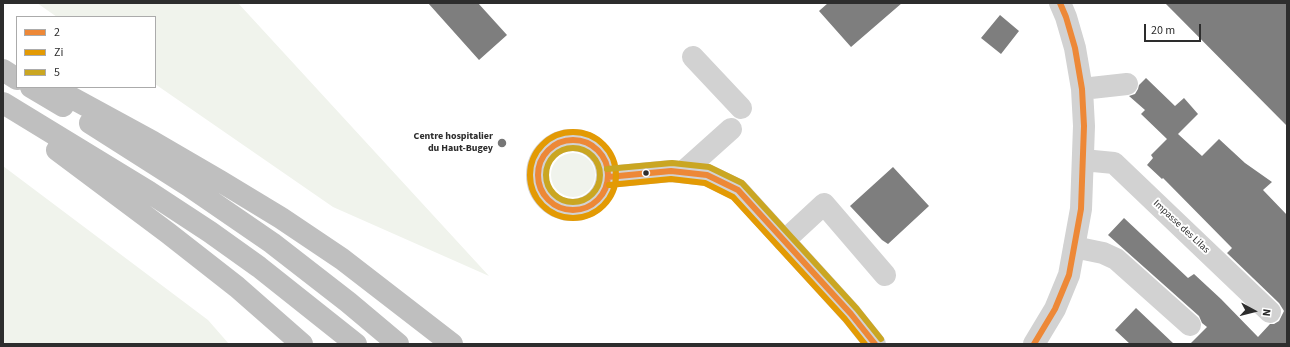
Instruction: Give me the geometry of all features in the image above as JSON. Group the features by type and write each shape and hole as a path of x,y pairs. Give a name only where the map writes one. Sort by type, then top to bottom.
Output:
{"highway":[{"path":"3,61 16,68"},
{"path":"3,70 16,78"},
{"path":"33,88 189,186 272,243 348,302 398,344"},
{"path":"54,88 220,180 281,218 342,259 452,344"},
{"path":"3,103 149,192 204,228 259,267 356,344"},
{"path":"3,110 168,233 237,287 302,344"}],"street":[{"path":"1034,344 1055,309 1068,275 1080,208 1084,126 1082,89 1075,48 1066,17 1060,3"},
{"path":"693,57 741,108"},
{"path":"1082,89 1127,84"},
{"path":"683,172 731,129"},
{"name":"Impasse des Lilas","path":"1083,160 1114,163 1270,312"},
{"path":"608,177 671,171 683,172 707,175 738,190 851,314 875,344"},
{"path":"784,241 824,204 885,276"},
{"path":"1074,247 1103,253 1116,259 1190,325"}],"shaded area":[{"path":"37,3 238,3 489,276 333,207 156,85 156,16 56,16"},
{"path":"573,153 585,157 591,163 595,175 591,187 585,193 573,197 561,193 555,187 551,175 555,163 561,157"},
{"path":"3,166 208,320 229,344 3,344"}],"building":[{"path":"428,3 478,3 507,35 479,60"},
{"path":"828,3 902,3 851,47 819,11"},
{"path":"1165,3 1287,3 1287,126"},
{"path":"1000,15 1019,31 1001,54 981,38"},
{"path":"1146,78 1175,106 1184,98 1198,114 1178,134 1202,156 1219,139 1245,163 1272,182 1263,190 1287,215 1287,344 1190,344 1207,327 1202,323 1199,316 1108,235 1124,218 1188,278 1194,274 1258,337 1270,324 1274,324 1279,321 1284,311 1279,303 1227,253 1232,248 1163,178 1162,179 1147,165 1153,158 1151,155 1167,139 1141,114 1145,110 1129,96 1135,94 1139,85"},
{"path":"893,167 929,206 888,244 882,240 850,206"},
{"path":"1136,308 1174,344 1130,344 1115,330"}],"transit line":[{"name":"2","path":"1034,344 1055,309 1069,275 1081,209 1084,126 1082,89 1075,48 1066,17 1060,3"},
{"name":"Zi","path":"573,132 590,135 597,139 609,151 613,158 616,175 613,192 609,199 597,211 590,215 573,218 556,215 549,211 537,199 533,192 530,175 533,158 537,151 549,139 556,135 573,132"},
{"name":"2","path":"573,140 586,143 598,150 605,162 608,175 605,188 598,200 586,207 573,210 560,207 548,200 541,188 538,175 541,162 548,150 560,143 573,140"},
{"name":"5","path":"568,148 578,148 592,156 598,165 600,175 598,185 592,194 578,202 568,202 558,197 551,190 546,180 546,170 551,160 558,153 568,148"},
{"name":"5","path":"607,169 672,163 709,167 742,183 857,309 881,339"},
{"name":"2","path":"608,177 671,171 707,175 738,190 851,314 875,344"},
{"name":"Zi","path":"609,185 671,179 705,183 733,197 845,319 865,344"}],"place":[{"name":"Centre hospitalier du Haut-Bugey","path":"502,143"}]}
